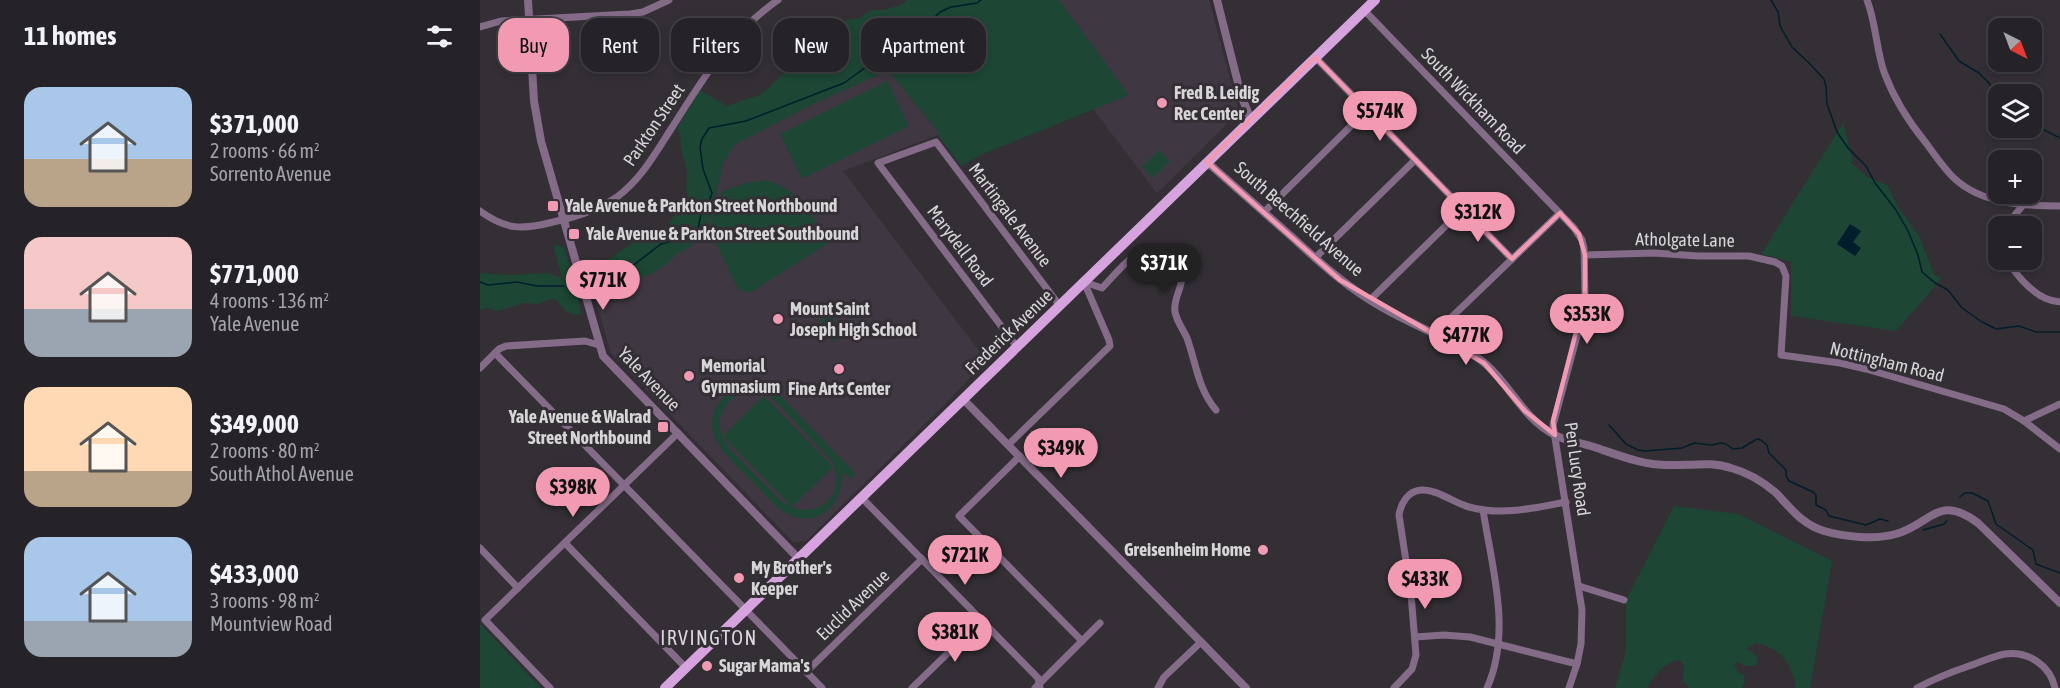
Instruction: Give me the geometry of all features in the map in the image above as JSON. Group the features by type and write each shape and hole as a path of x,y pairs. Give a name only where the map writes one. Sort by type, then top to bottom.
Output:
{"main road":[{"name":"Frederick Avenue","path":"670,686 1375,0"}],"street":[{"name":"Yale Avenue","path":"528,0 529,18"},
{"path":"560,18 636,13 669,0"},
{"name":"Parkton Street","path":"480,212 489,218 514,227 537,227 564,220 604,204 617,196 636,179 650,161 724,48 755,17 778,0"},
{"path":"1217,0 1241,95 1251,120"},
{"path":"1867,0 1884,71 1898,103 1910,123 1947,171 1962,185 1977,194 2023,205 2060,206"},
{"name":"South Wickham Road","path":"1364,10 1579,234 1585,255"},
{"path":"480,27 498,22"},
{"path":"1315,57 1512,259"},
{"name":"Yale Avenue","path":"532,72 534,101 541,141 603,357 799,559"},
{"path":"1264,212 1367,110"},
{"name":"Marydell Road","path":"936,142 878,163 1017,347"},
{"name":"Martingale Avenue","path":"936,142 1060,306"},
{"path":"1314,258 1415,160"},
{"name":"South Beechfield Avenue","path":"1207,162 1340,280 1370,300 1484,363 1525,411 1555,435"},
{"path":"2014,216 2023,205"},
{"path":"1370,300 1463,209"},
{"path":"1434,334 1560,213"},
{"path":"1084,282 1102,288 1136,255 1148,248 1162,249 1173,256 1180,266 1182,279 1174,304 1176,318 1186,335 1195,371 1205,396 1216,410"},
{"name":"Atholgate Lane","path":"1585,255 1654,253 1749,256 1765,258 1782,267"},
{"name":"Pen Lucy Road","path":"1569,688 1577,663 1583,627 1579,586 1553,421 1582,317 1585,297 1585,255"},
{"name":"Nottingham Road","path":"1782,267 1786,276 1781,355 1866,369 2004,409 2024,421 2060,449"},
{"path":"2014,270 2025,284 2046,299 2060,302"},
{"path":"1009,444 1110,346 1084,282"},
{"path":"480,368 506,346 585,341 599,345"},
{"path":"495,353 822,688"},
{"path":"964,400 1246,688"},
{"path":"2024,421 2060,404"},
{"path":"550,688 485,620 678,433"},
{"path":"1555,435 1641,462 1668,465 1714,464 1733,468 1766,485 1799,518 1815,527 1831,532 1869,536 1894,534 1940,511 1948,510 1964,514 1978,523 2060,603"},
{"path":"1020,456 959,516 1082,641"},
{"path":"1394,688 1412,669 1416,655 1411,594 1399,516 1403,502 1411,494 1420,490 1433,492 1459,504 1484,510 1511,511 1566,502"},
{"path":"862,498 981,621 1038,686 1100,623"},
{"path":"1484,510 1499,611 1499,644 1487,688"},
{"path":"565,543 686,668"},
{"path":"480,548 518,588"},
{"name":"Euclid Avenue","path":"806,672 922,559"},
{"path":"1579,586 1624,600"},
{"path":"912,688 981,621"},
{"path":"1415,637 1459,636 1577,663"},
{"path":"1158,688 1164,677 1201,642"},
{"path":"1917,688 1947,674 1997,656 2012,654 2029,657 2042,665 2050,675 2055,688"}],"highlighted area":[{"path":"1315,57 1512,259 1560,213 1579,234 1585,255 1585,297 1553,421 1555,435 1525,411 1484,363 1340,280 1207,162"}],"shaded area":[{"path":"1059,0 1209,0 1239,112 1157,193 1093,109 1128,95"},
{"name":"Mount Saint Joseph High School","path":"870,72 890,72 940,134 843,171 986,360 950,399 806,541 793,542 611,353 591,285 689,244 725,145"}],"green space":[{"path":"907,0 1059,0 1129,95 983,154 961,166 938,135 940,134 889,72 986,72 986,18 861,18 861,72 881,72 734,145 723,164 711,218 707,227 690,247 653,273 594,297 589,273 631,244 670,225 670,221 687,200 687,172 681,136 677,128 700,90 727,106 762,94 785,72 849,72 849,20 860,18 872,10 883,10 901,5"},
{"path":"887,81 909,126 802,179 780,134"},
{"path":"1843,123 1853,161 1850,162 1869,178 1887,185 1898,207 1919,236 1935,276 1941,279 1896,331 1791,316 1791,262 1761,254"},
{"path":"1159,150 1170,161 1153,178 1142,167"},
{"path":"765,180 776,183 795,196 830,242 750,293 738,289 709,228 723,191 746,183"},
{"path":"553,244 564,247 578,293 581,314 570,313 557,300 551,299 538,304 524,303 497,311 487,308 480,310 480,273 510,275 548,273 562,278"},
{"path":"830,314 844,335 834,342 820,321"},
{"path":"753,384 767,388 770,385 856,474 851,479 843,472 842,483 835,502 821,515 801,518 789,515 780,509 729,458 716,438 713,416 721,399 729,392","holes":["752,391 769,396 833,462 836,487 832,497 815,509 805,510 781,501 729,448 721,434 719,418 729,401 743,392"]},
{"path":"764,396 833,467 792,507 723,436"},
{"path":"1674,506 1738,514 1832,561 1810,688 1794,688 1796,684 1787,662 1771,648 1756,643 1747,648 1757,656 1758,661 1754,666 1745,666 1738,662 1734,665 1739,673 1744,675 1745,682 1742,688 1689,688 1683,681 1684,665 1679,660 1674,661 1657,674 1647,688 1615,688 1626,651 1626,600"},
{"path":"480,624 541,688 480,688"}],"water":[{"path":"1850,224 1861,231 1853,242 1861,248 1855,256 1837,244"}],"waterway":[{"path":"602,279 622,274 661,244 689,236 698,229 702,209 712,193 703,169 700,147 709,128 746,121 844,83 873,62 903,48 940,12 981,0"},
{"path":"1771,0 1778,12 1780,26 1792,47 1824,79 1827,104 1837,132 1848,148 1866,166 1875,183 1896,210 1908,231 1922,272 1948,290 1962,308 1996,329 2019,326 2036,332 2060,332"},
{"path":"1940,34 1959,61 1979,73 1990,84"},
{"path":"2042,129 2060,138"},
{"path":"480,282 488,285 517,282 537,286 564,286"},
{"path":"1609,425 1626,444 1645,451 1682,448 1694,443 1712,445 1721,443 1733,449 1742,448 1757,439 1761,440 1767,445 1769,453 1786,470 1789,481 1813,492 1816,495 1816,505 1826,510 1829,516 1866,525 1880,519 1888,521"},
{"path":"1960,497 1965,493 1972,493 1988,501 1996,524 2033,550 2036,564 2060,573"},
{"path":"1923,530 1947,521"}],"place":[{"name":"Fred B. Leidig Rec Center","path":"1162,103"},
{"name":"Yale Avenue & Parkton Street Northbound","path":"553,206"},
{"name":"Yale Avenue & Parkton Street Southbound","path":"574,234"},
{"name":"Mount Saint Joseph High School","path":"778,319"},
{"name":"Fine Arts Center","path":"839,369"},
{"name":"Memorial Gymnasium","path":"689,376"},
{"name":"Yale Avenue & Walrad Street Northbound","path":"663,427"},
{"name":"Greisenheim Home","path":"1263,550"},
{"name":"My Brother's Keeper","path":"739,578"},
{"name":"Sugar Mama's","path":"707,666"}],"district":[{"name":"IRVINGTON","path":"709,638"}]}
